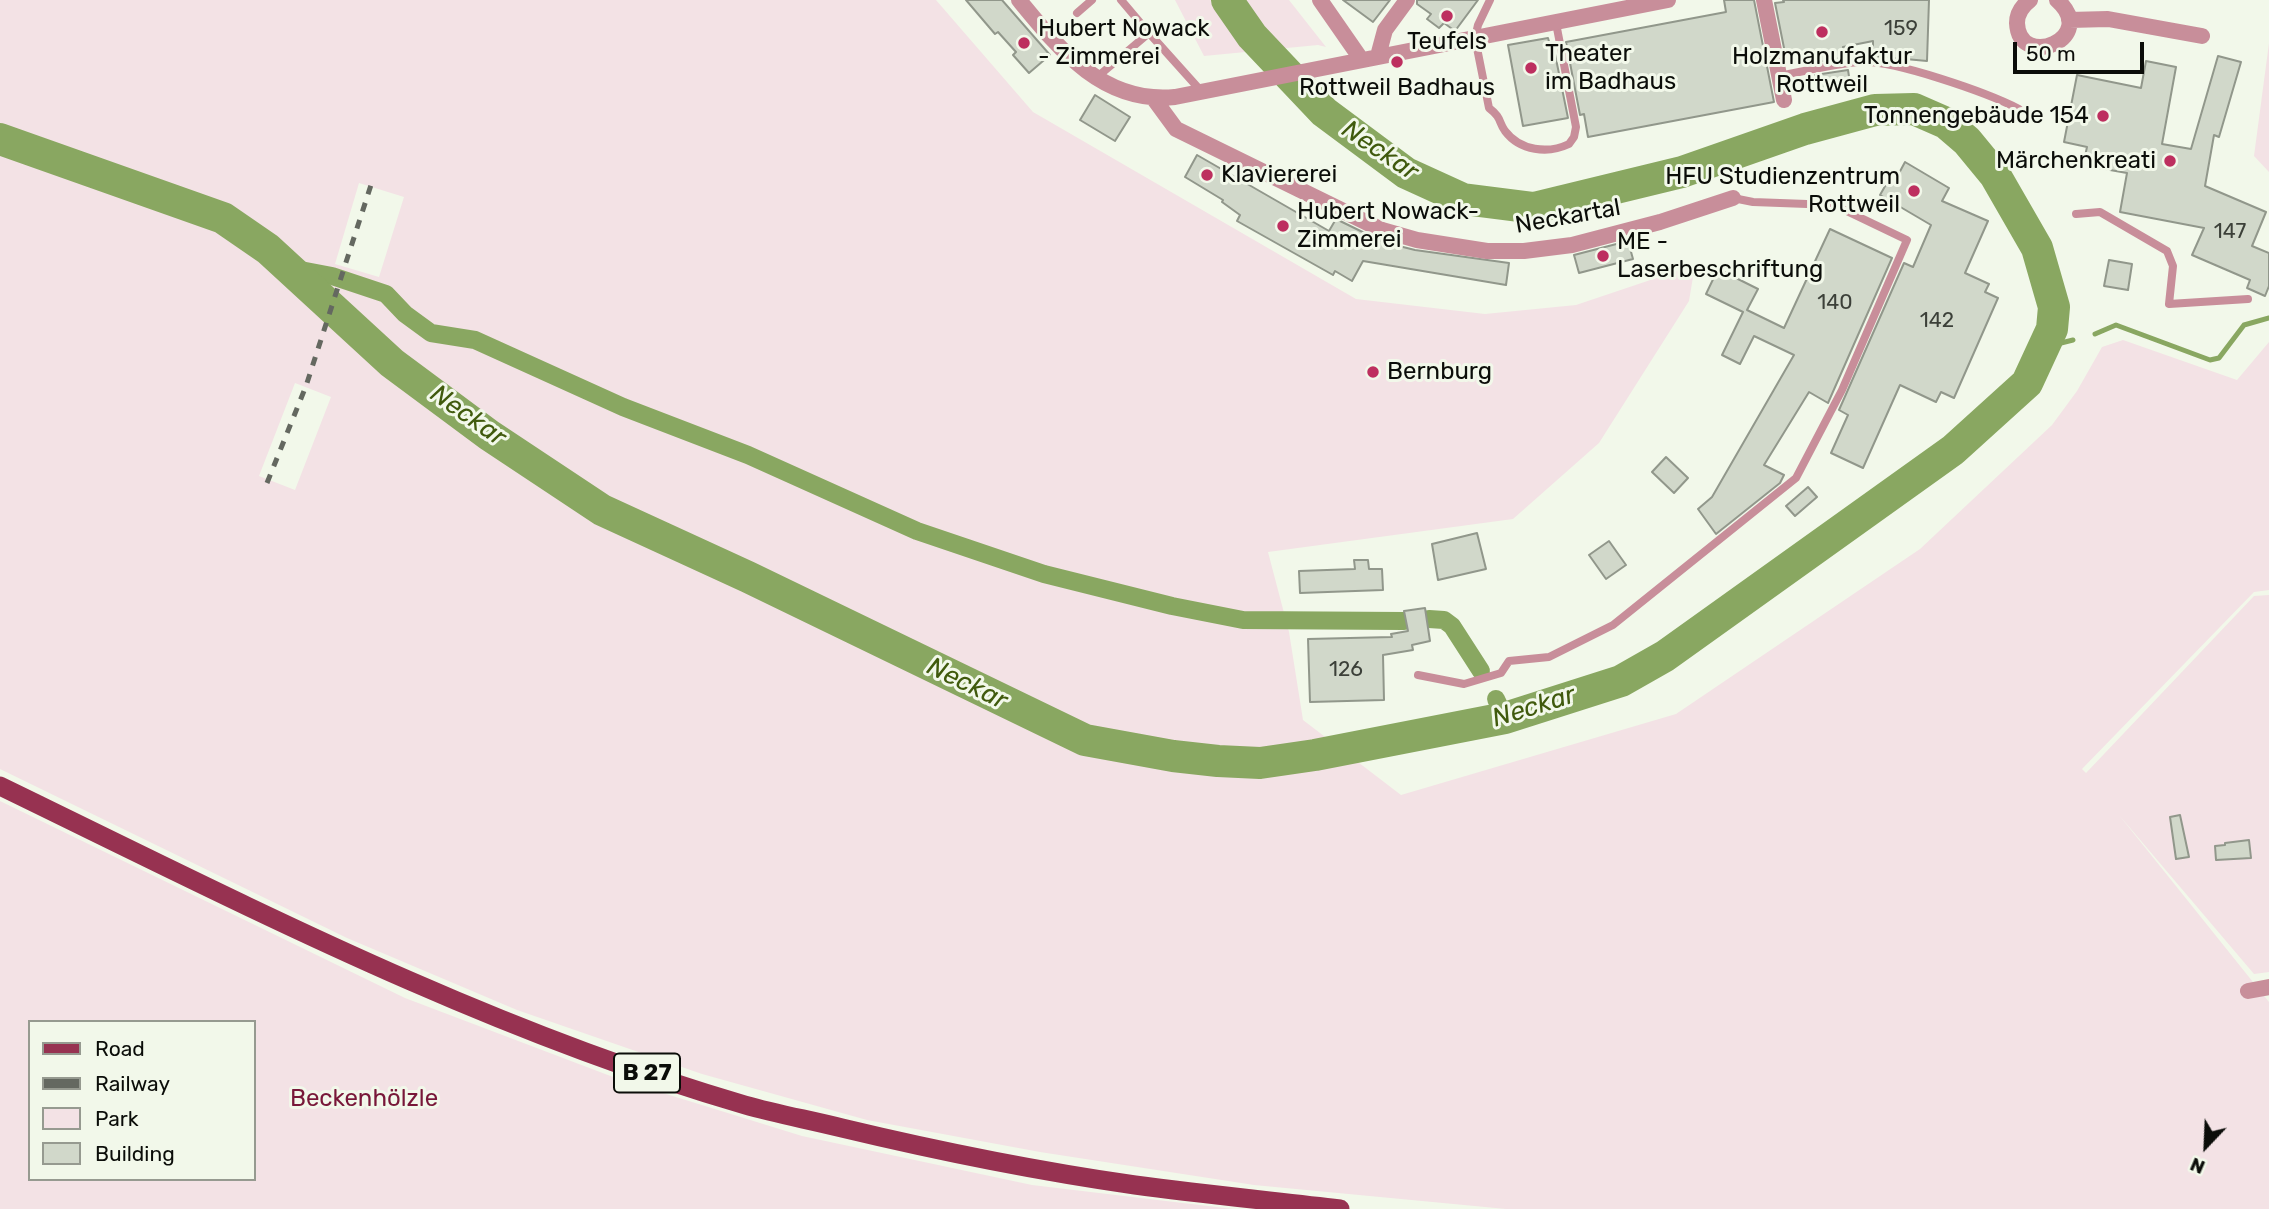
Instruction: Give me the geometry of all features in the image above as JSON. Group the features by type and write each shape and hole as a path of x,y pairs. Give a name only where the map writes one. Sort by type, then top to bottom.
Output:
{"main road":[{"name":"B 27","path":"0,786 285,925 429,991 581,1049 722,1097 882,1137 1049,1171 1135,1185 1340,1209"}],"street":[{"path":"1018,0 1071,58 1096,78 1131,95 1154,99 1202,92 1668,0"},
{"path":"1320,0 1361,59"},
{"path":"1378,56 1385,30 1407,0"},
{"path":"1764,0 1784,100"},
{"path":"2020,3 2018,15 2022,37 2034,46 2043,48 2059,43 2069,20 2067,12 2057,0"},
{"path":"2069,20 2108,19 2202,36"},
{"name":"Neckartal","path":"1154,99 1176,129 1382,230 1417,240 1487,251 1548,249 1660,222 1733,198"},
{"path":"2248,991 2269,987"}],"lane":[{"path":"1077,13 1092,0"},
{"path":"1121,0 1202,92"},
{"path":"1490,0 1475,38 1489,108 1499,116 1504,130 1513,139 1536,149 1547,150 1569,144 1576,127 1556,23"},
{"path":"1096,78 1149,33"},
{"path":"1779,76 1862,61 1903,69 1996,97 2019,109"},
{"path":"1418,675 1464,684 1501,673 1509,662 1549,657 1613,625 1796,478 1842,390 1907,240 1834,205 1753,202 1733,198"},
{"path":"2076,214 2100,212 2167,251 2173,266 2169,304 2248,299"}],"green space":[{"path":"0,0 936,0 1033,112 1356,299 1485,314 1576,305 1695,265 1689,301 1599,443 1513,519 1268,552 1289,632 1303,720 1401,795 1676,714 1920,549 2052,425 2077,391 2102,347 2123,340 2237,380 2269,342 2269,590 2254,592 2082,769 2086,773 2254,596 2269,595 2269,972 2254,974 2119,815 2269,1002 2269,1209 1506,1209 1254,1185 1040,1152 867,1120 702,1074 517,1010 347,938 0,769","holes":["359,183 404,197 379,277 335,264","295,383 331,397 295,490 259,476"]},
{"path":"1175,0 1289,0 1326,47 1318,45 1204,56"},
{"path":"2269,43 2269,172 2254,156"},
{"name":"Beckenhölzle","path":"0,801 405,998 621,1080 802,1136 1032,1185 1233,1209 0,1209"}],"building":[{"name":"Hubert Nowack - Zimmerei","path":"966,0 1002,0 1050,55 1029,73 1013,55 1016,52 998,32 995,34"},
{"path":"1343,0 1390,0 1373,22"},
{"name":"Teufels","path":"1417,0 1478,0 1455,31 1444,23 1439,28 1427,19 1431,14 1417,4"},
{"path":"1724,0 1754,0 1774,102 1588,137 1584,114 1580,115 1566,42 1726,12"},
{"path":"1783,0 1929,0 1927,61 1873,56 1873,41 1843,47 1845,57 1813,63 1811,53 1786,58 1775,3 1784,2"},
{"path":"1548,38 1550,45 1553,44 1568,118 1523,126 1508,45"},
{"path":"2218,56 2241,62 2219,137 2214,135 2205,186 2266,212 2252,246 2269,253 2269,286 2265,296 2247,288 2250,280 2192,255 2204,228 2120,212 2127,173 2093,167 2095,158 2085,156 2087,147 2064,142 2077,75 2141,88 2146,61 2176,67 2162,144 2191,149"},
{"path":"1848,70 1850,83 1818,89 1815,75"},
{"path":"1095,95 1130,117 1115,141 1080,120"},
{"path":"1197,155 1329,231 1336,219 1383,242 1415,250 1509,263 1506,285 1363,261 1352,281 1335,271 1333,275 1237,221 1240,215 1222,202 1223,200 1185,177"},
{"path":"1905,162 1949,188 1942,201 1988,221 1965,273 1989,284 1985,292 1998,298 1954,398 1941,392 1936,402 1900,385 1863,468 1831,453 1848,415 1839,410 1904,263 1913,267 1931,225 1880,195 1892,174 1897,177"},
{"path":"1830,229 1892,258 1828,403 1809,392 1764,465 1784,475 1780,483 1716,534 1698,509 1712,497 1794,355 1754,336 1740,364 1722,355 1743,312 1706,294 1718,269 1758,289 1747,310 1784,328"},
{"name":"ME - Laserbeschriftung","path":"1628,241 1633,259 1579,273 1574,255"},
{"path":"2109,260 2132,264 2128,290 2104,286"},
{"path":"1666,457 1688,478 1674,493 1652,472"},
{"path":"1808,487 1817,497 1795,516 1786,506"},
{"path":"1477,533 1486,569 1438,580 1432,544"},
{"path":"1609,541 1626,565 1606,579 1589,555"},
{"path":"1354,560 1368,560 1369,569 1382,569 1383,590 1300,593 1299,571 1355,569"},
{"path":"1425,608 1430,641 1412,645 1413,650 1383,655 1384,700 1310,702 1308,639 1392,637 1391,634 1408,631 1404,611"},
{"path":"2180,815 2189,857 2176,859 2170,817"},
{"path":"2249,840 2251,858 2216,860 2215,846"}],"waterway":[{"name":"Neckar","path":"0,139 223,218 268,249 392,363 489,435 602,510 748,577 1085,740 1218,761 1260,763 1315,755 1505,718 1621,681 1665,656 1953,450 2027,383 2052,329 2054,307 2037,248 1995,175 1967,141 1946,123 1914,109 1875,110 1805,129 1682,172 1534,208 1463,199 1406,173 1324,112 1252,36 1227,0"},
{"path":"290,268 332,276 386,294 405,314 431,333 475,340 623,407 748,455 917,531 1044,574 1172,606 1243,620 1404,621"},
{"path":"2095,334 2116,325 2210,360 2219,358 2244,325 2269,318"},
{"path":"2045,347 2073,340"},
{"path":"1429,619 1444,620 1452,626 1481,671"},
{"path":"1496,699 1505,718"}],"railway":[{"path":"267,483 306,386 371,185"}],"place":[{"name":"Teufels","path":"1447,16"},
{"name":"Holzmanufaktur Rottweil","path":"1822,32"},
{"name":"Hubert Nowack - Zimmerei","path":"1024,43"},
{"name":"Rottweil Badhaus","path":"1397,62"},
{"name":"Theater im Badhaus","path":"1531,68"},
{"name":"Tonnengebäude 154","path":"2103,116"},
{"name":"Märchenkreati","path":"2170,161"},
{"name":"Klaviererei","path":"1207,175"},
{"name":"HFU Studienzentrum Rottweil","path":"1914,191"},
{"name":"Hubert Nowack- Zimmerei","path":"1283,226"},
{"name":"ME - Laserbeschriftung","path":"1603,256"},
{"name":"Bernburg","path":"1373,372"}]}
